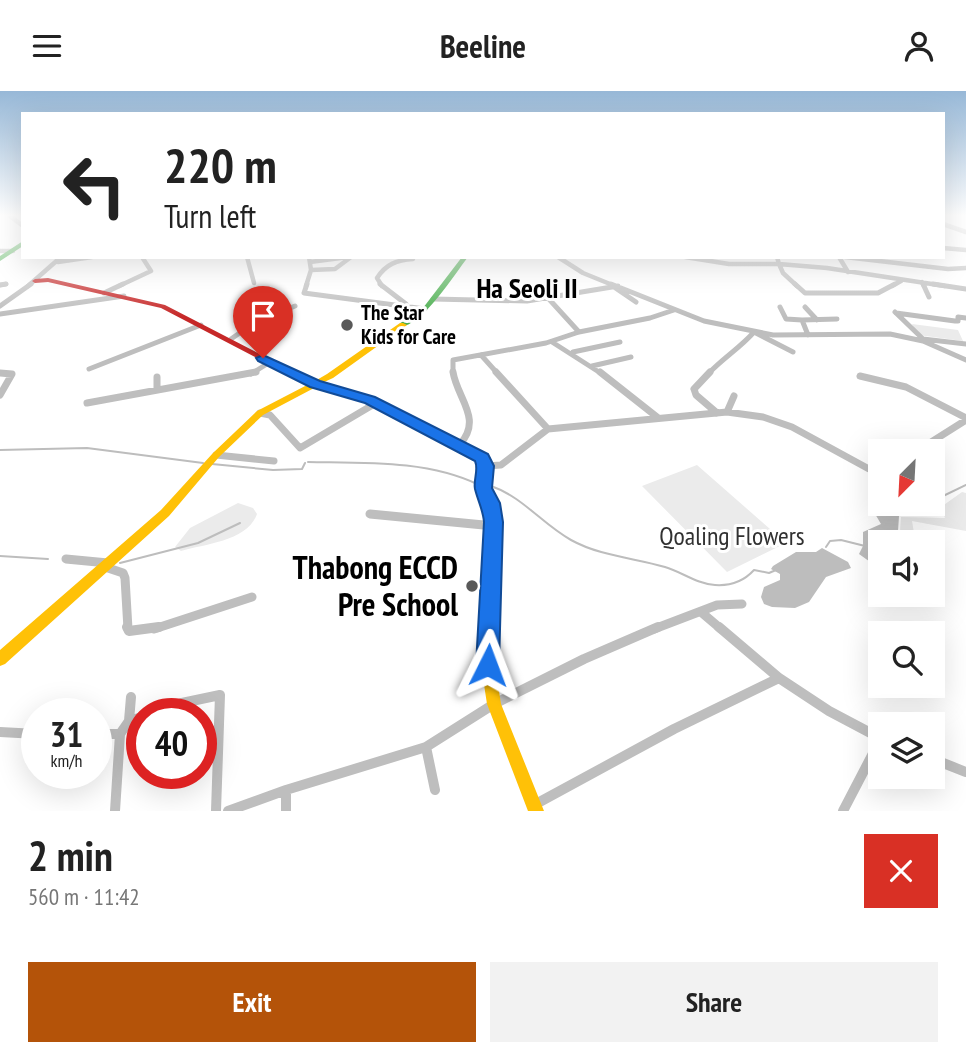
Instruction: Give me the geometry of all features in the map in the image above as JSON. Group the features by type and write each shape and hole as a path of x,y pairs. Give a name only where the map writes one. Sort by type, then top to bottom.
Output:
{"street":[{"path":"0,251 13,251"},
{"path":"0,260 13,251"},
{"path":"104,293 151,271 143,259"},
{"path":"248,259 254,283"},
{"path":"309,259 311,269 304,293 425,309"},
{"path":"311,269 335,269 347,259"},
{"path":"406,305 381,285 377,278 381,270 397,259 413,259"},
{"path":"0,659 174,505 214,457 260,412 315,384 425,309 464,259"},
{"path":"561,259 583,273 674,310 704,321 754,332 787,336 871,333 966,344"},
{"path":"696,259 718,263 778,260 966,289"},
{"path":"840,259 848,272"},
{"path":"862,259 948,269 966,268"},
{"path":"0,306 59,260"},
{"path":"778,260 783,273 805,293 878,293 901,281"},
{"path":"35,281 48,280 163,306 315,384 376,403 482,457 486,466 483,488 492,509 494,526 488,665 494,704 535,808 674,729 779,678"},
{"path":"922,282 929,297"},
{"path":"433,299 527,301 616,286 636,302"},
{"path":"0,314 124,296"},
{"path":"548,298 579,332"},
{"path":"231,339 254,323 295,306"},
{"path":"780,307 786,319 837,319"},
{"path":"805,307 817,320"},
{"path":"460,444 468,431 471,414 454,378 453,360 552,342 579,332 650,318 674,310"},
{"path":"966,318 958,317 958,321 955,321 896,313 923,340 966,360"},
{"path":"802,320 808,335"},
{"path":"89,369 201,325"},
{"path":"754,332 793,352"},
{"path":"717,413 696,395 694,389 722,359 740,348 754,332"},
{"path":"552,342 573,352 657,417"},
{"path":"573,352 620,342"},
{"path":"481,355 548,429"},
{"path":"592,366 631,357"},
{"path":"87,403 254,373 270,362"},
{"path":"0,373 12,374 0,395"},
{"path":"860,376 906,387 966,419 935,439"},
{"path":"157,390 158,377"},
{"path":"727,412 734,395"},
{"path":"260,412 270,415 300,448 376,403"},
{"path":"486,466 501,465 548,429 727,412 763,417 792,427 868,468"},
{"path":"214,457 274,461"},
{"path":"370,514 494,526"},
{"path":"66,559 106,565 122,573 125,578 129,631 150,630 252,597"},
{"path":"228,811 286,790 426,747 494,704 584,659 672,621 717,605 742,604"},
{"path":"701,612 779,678 868,732"},
{"path":"206,698 220,695 217,782"},
{"path":"115,811 121,734 126,726"},
{"path":"0,731 21,733"},
{"path":"112,734 121,734"},
{"path":"426,747 435,790"},
{"path":"843,811 868,762"},
{"path":"945,764 966,772"},
{"path":"216,811 217,789"},
{"path":"286,790 286,811"}],"green space":[{"path":"912,324 958,330 963,341 918,335"},
{"name":"Qoaling Flowers","path":"697,465 786,543 727,572 642,486"},
{"path":"962,492 966,493 966,531 912,521 914,530 900,530 901,517 945,518 945,504"},
{"path":"238,503 253,508 257,514 245,530 225,540 181,551 175,547 190,528"}],"shaded area":[{"path":"876,516 899,516 898,530 868,530 868,560 859,554 863,546 863,532 881,524"},
{"path":"822,548 848,562 851,568 826,577 809,602 795,608 764,604 761,597 764,587 780,580 780,574 771,569 773,566 796,552 816,552"}],"waterway":[{"path":"0,450 87,448 203,463"},
{"path":"308,462 417,467 439,471 479,485"},
{"path":"212,464 273,470 302,469 305,463"},
{"path":"945,495 966,485"},
{"path":"491,486 513,497 571,540 605,553 665,567 702,582 726,585 741,580 754,570 769,573 776,570"},
{"path":"120,563 198,543 240,523"},
{"path":"826,547 830,541 841,540 865,546"},
{"path":"0,556 48,559"}],"traffic: fast":[{"path":"0,259 14,250"},
{"path":"403,325 425,309 463,259"}],"traffic: slow":[{"path":"0,659 165,513 216,455 260,413 330,376 403,325"},
{"path":"287,370 315,384 370,400 482,458 483,487 493,522 488,665 494,704 536,811"}],"traffic: jam":[{"path":"35,281 48,280 163,306 287,370"}],"place":[{"name":"The Star Kids for Care","path":"347,325"},
{"name":"Thabong ECCD Pre School","path":"472,586"}],"district":[{"name":"Ha Seoli II","path":"527,288"}],"route":[{"path":"263,358 315,384 370,400 482,457 486,466 483,488 491,503 494,522 488,665"}]}
